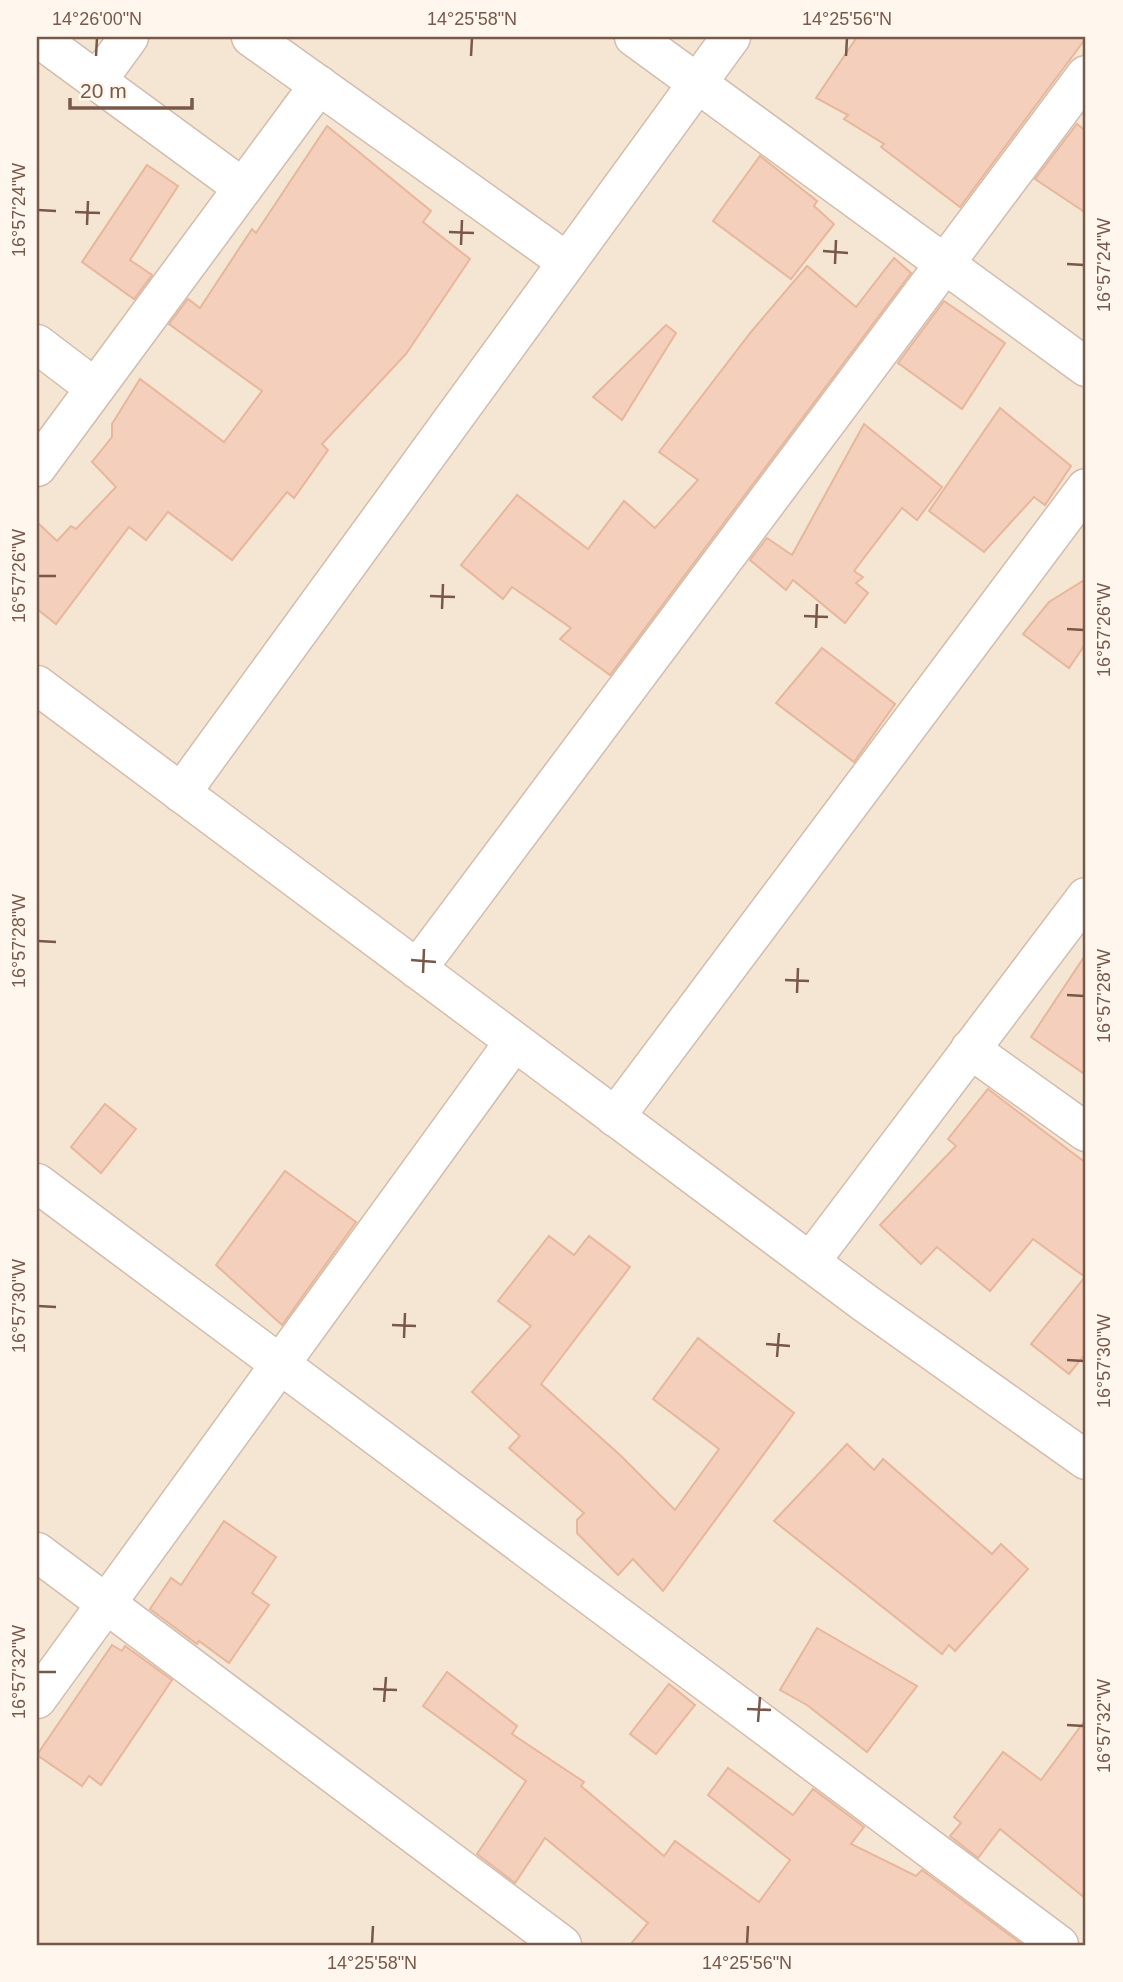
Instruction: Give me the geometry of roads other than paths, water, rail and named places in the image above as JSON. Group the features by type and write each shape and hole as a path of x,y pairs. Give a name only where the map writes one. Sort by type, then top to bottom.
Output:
{"street":[{"path":"37,37 243,188"},
{"path":"97,81 129,37"},
{"path":"251,37 567,262"},
{"path":"634,37 1086,367"},
{"path":"181,793 731,37"},
{"path":"417,969 1086,75"},
{"path":"37,467 319,85"},
{"path":"37,344 95,388"},
{"path":"615,1116 1086,488"},
{"path":"37,685 810,1262 1086,1460"},
{"path":"810,1262 1086,897"},
{"path":"37,1699 514,1042"},
{"path":"970,1049 1086,1132"},
{"path":"37,1183 1059,1945"},
{"path":"37,1552 562,1945"}]}
